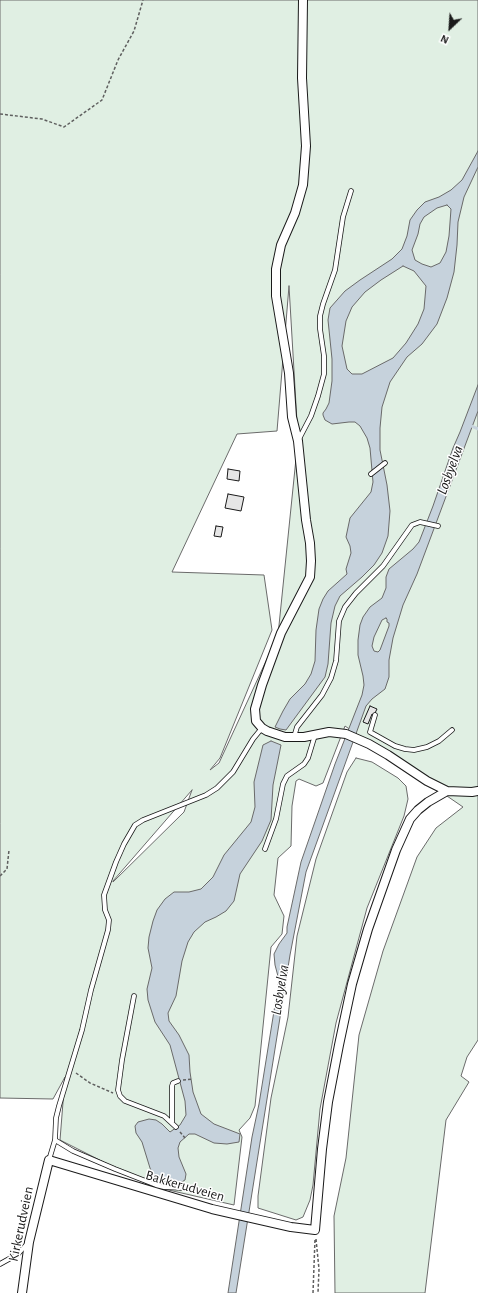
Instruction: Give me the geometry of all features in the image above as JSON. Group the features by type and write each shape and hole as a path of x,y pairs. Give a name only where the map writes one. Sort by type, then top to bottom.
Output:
{"street":[{"path":"303,0 302,78 306,146 303,185 295,213 281,245 276,269 276,296 289,373 292,417 298,441 306,520 310,543 310,577 281,632 255,709 256,721 262,728 278,736 294,738 329,732 346,734 369,744 427,781 447,791 478,791"},
{"path":"315,1230 322,1149 328,1102 338,1045 352,984 368,929 396,850 410,819 428,802 447,791"},
{"name":"Bakkerudveien","path":"49,1160 186,1202 292,1227 315,1230"},
{"name":"Kirkerudveien","path":"22,1293 29,1242 49,1160"}],"lane":[{"path":"298,441 311,416 324,374 324,356 320,329 320,316 335,270 342,217 351,191"},
{"path":"371,474 385,463"},
{"path":"294,738 297,727 322,694 331,678 336,661 339,621 345,607 356,593 383,566 412,525 418,522 423,522 438,526"},
{"path":"369,744 370,732 375,716"},
{"path":"49,1160 55,1140 56,1118 82,1030 96,969 108,930 109,920 105,910 104,895 116,862 131,831 135,825 143,820 206,795 217,788 233,772 253,739 262,728"},
{"path":"370,732 395,746 405,750 414,750 427,747 439,741 452,730"},
{"path":"265,849 276,819 283,784 287,776 304,764 308,758 315,735"},
{"path":"134,996 118,1090 120,1096 125,1101 164,1116 176,1127"},
{"path":"172,1122 172,1086 173,1083 178,1081"},
{"path":"55,1140 73,1151 156,1185 183,1188"},
{"path":"0,1264 18,1254 29,1242"}],"path":[{"path":"0,114 42,119 64,127 102,100 118,60 134,30 143,0"},
{"path":"0,876 7,869 9,850"},
{"path":"70,1069 90,1082 120,1096"},
{"path":"313,1293 315,1230"},
{"path":"315,1230 319,1269 318,1293"}],"green space":[{"path":"0,0 478,0 478,1040 467,1057 461,1076 469,1082 446,1120 425,1293 335,1293 334,1216 346,1158 359,1035 383,951 417,857 436,828 463,807 345,726 323,783 316,786 299,779 296,781 292,806 291,846 278,858 274,895 284,916 282,934 271,947 255,1106 250,1118 239,1130 242,1137 234,1205 151,1186 60,1140 65,1077 53,1099 0,1098","holes":["289,286 298,439 278,635 219,763 210,770 220,758 272,630 264,575 172,572 237,434 277,431","192,790 184,812 113,882 113,881"]},
{"path":"356,758 372,762 398,778 406,786 408,799 404,816 367,908 336,1023 320,1109 313,1185 310,1200 303,1217 296,1220 258,1208 258,1196 271,1098 288,1017 297,936 316,859 347,772"}],"water":[{"path":"478,151 478,167 464,197 458,222 454,272 447,298 437,324 422,344 407,357 390,382 382,407 380,450 387,485 390,511 388,536 382,553 374,565 340,596 335,606 331,623 328,664 325,677 286,730 280,729 275,727 283,711 290,699 305,684 311,674 315,661 316,630 319,609 328,591 347,574 346,569 351,553 346,537 350,518 371,492 373,482 370,448 367,438 360,426 355,422 332,424 325,420 323,415 329,403 332,381 332,359 328,320 330,308 345,291 392,259 402,249 407,236 410,220 425,202 439,197 451,190 462,180","holes":["447,205 451,209 446,252 440,263 431,267 422,264 415,260 412,250 420,224 424,217 437,208","403,266 414,271 426,286 424,309 418,324 406,343 393,358 362,374 352,374 347,369 342,346 346,321 352,307 365,292"]},
{"name":"Losbyelva","path":"478,385 478,411 417,574 403,605 393,638 389,660 389,677 385,689 372,699 366,706 306,872 290,955 236,1293 228,1293 252,1137 259,1104 279,980 274,954 287,933 301,862 335,764 362,695 364,685 358,655 360,625 363,617 370,607 382,598 386,588 386,577 389,569 419,542","holes":["387,619 389,626 380,650 378,652 374,651 372,646 374,637 382,620"]},
{"path":"271,741 281,745 273,785 271,820 262,841 240,874 234,901 226,911 205,922 194,932 188,942 182,961 176,996 168,1013 169,1021 179,1035 189,1055 193,1092 201,1114 214,1124 240,1134 239,1142 227,1144 214,1143 195,1134 189,1134 180,1142 178,1148 179,1157 186,1174 185,1180 180,1183 161,1181 154,1177 142,1142 136,1133 135,1126 138,1122 149,1119 156,1120 170,1132 180,1125 186,1115 185,1101 170,1045 155,1022 148,1000 147,989 152,968 148,948 153,921 157,910 165,899 174,892 189,892 201,889 213,877 224,855 251,822 255,807 254,782 263,745"}],"building":[{"path":"228,469 240,471 239,481 227,479"},
{"path":"228,494 244,497 241,511 225,508"},
{"path":"216,526 223,527 221,537 214,536"},
{"path":"370,706 377,709 374,715 372,714 368,724 363,722"}],"waterway":[{"path":"469,425 478,429"}]}
